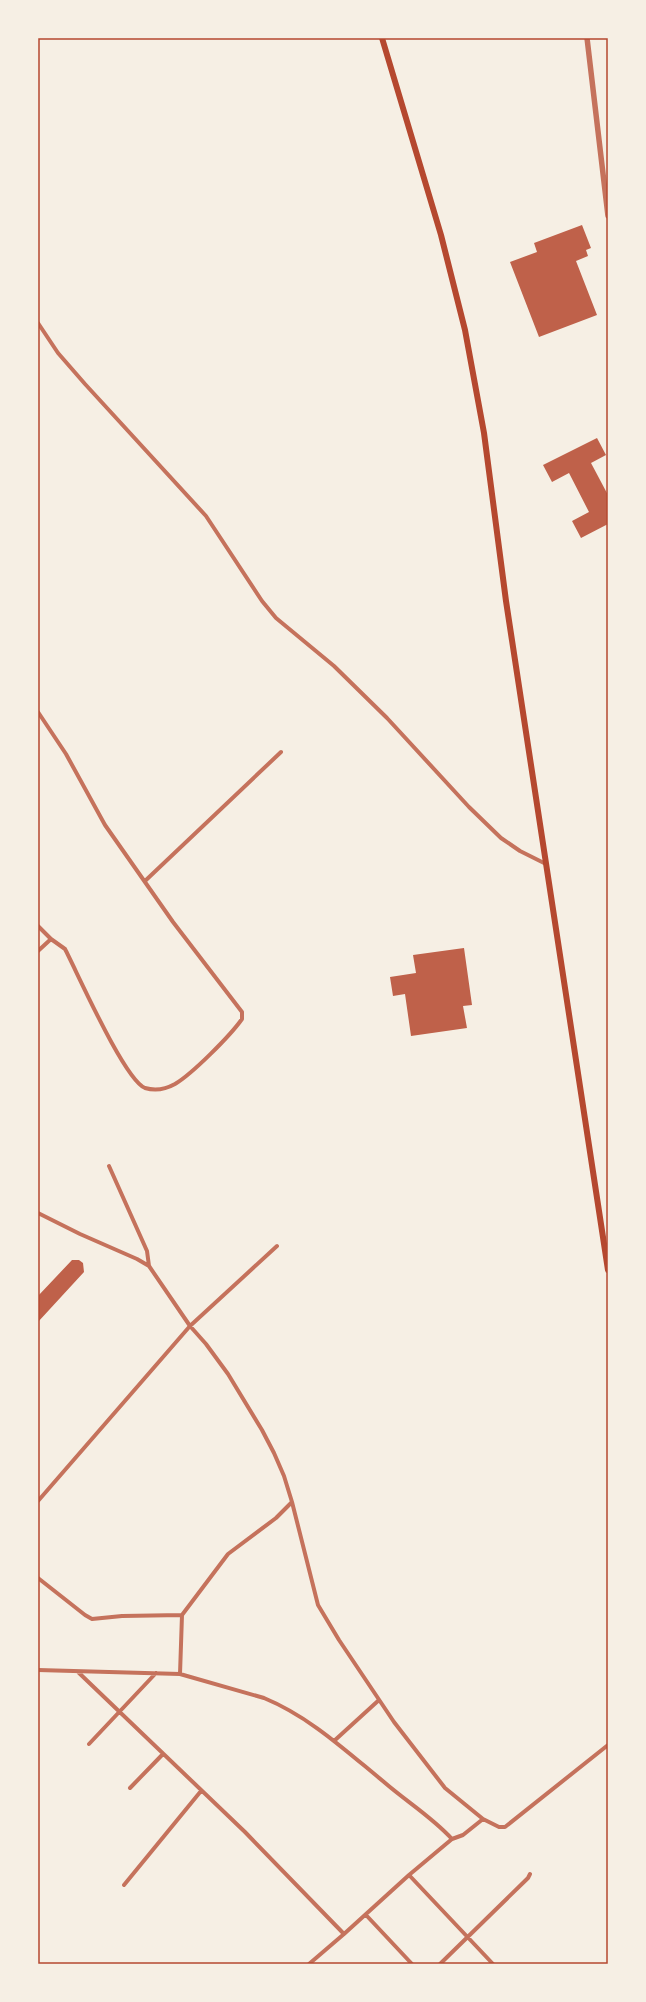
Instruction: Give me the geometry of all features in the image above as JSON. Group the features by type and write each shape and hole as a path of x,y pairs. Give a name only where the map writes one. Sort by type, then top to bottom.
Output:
{"main road":[{"path":"382,38 441,235 465,330 484,433 506,601 608,1270"}],"street":[{"path":"587,38 608,216"},
{"path":"38,323 58,353 84,384 206,516 262,601 276,618 334,666 387,718 469,807 501,838 520,851 546,864"},
{"path":"38,712 66,754 105,826 173,922 242,1012 242,1019 192,1072 174,1085 158,1090 145,1088 136,1081 122,1062 65,949 50,939 38,926"},
{"path":"145,881 281,752"},
{"path":"38,951 50,939"},
{"path":"109,1166 146,1251 149,1266 190,1326 206,1344 228,1374 262,1430 284,1476 318,1605 379,1700 421,1759 445,1788 483,1819 499,1827 505,1827 608,1745"},
{"path":"38,1213 149,1266"},
{"path":"38,1501 190,1326 277,1246"},
{"path":"180,1674 182,1615 228,1554 276,1518 292,1502"},
{"path":"38,1578 92,1619 122,1616 182,1615"},
{"path":"38,1670 180,1674 249,1692 271,1700 301,1718 334,1741 385,1784 438,1823 452,1840"},
{"path":"78,1672 245,1832 344,1934"},
{"path":"89,1744 156,1673"},
{"path":"334,1741 379,1700"},
{"path":"130,1788 163,1754"},
{"path":"124,1886 201,1791"},
{"path":"309,1964 366,1915 409,1875 452,1840 463,1835 483,1819"},
{"path":"440,1964 528,1878 530,1874"},
{"path":"409,1875 493,1964"},
{"path":"366,1915 412,1964"}],"building":[{"path":"582,225 591,248 586,250 588,256 576,261 597,315 539,337 510,262 537,252 534,243"},
{"path":"597,438 606,455 591,463 608,495 608,524 581,538 572,521 589,512 569,473 552,482 543,465"},
{"path":"464,948 472,1005 463,1006 467,1028 411,1036 405,994 393,996 390,977 416,973 413,955"},
{"path":"72,1260 79,1260 83,1263 84,1272 38,1322 38,1296"}]}
